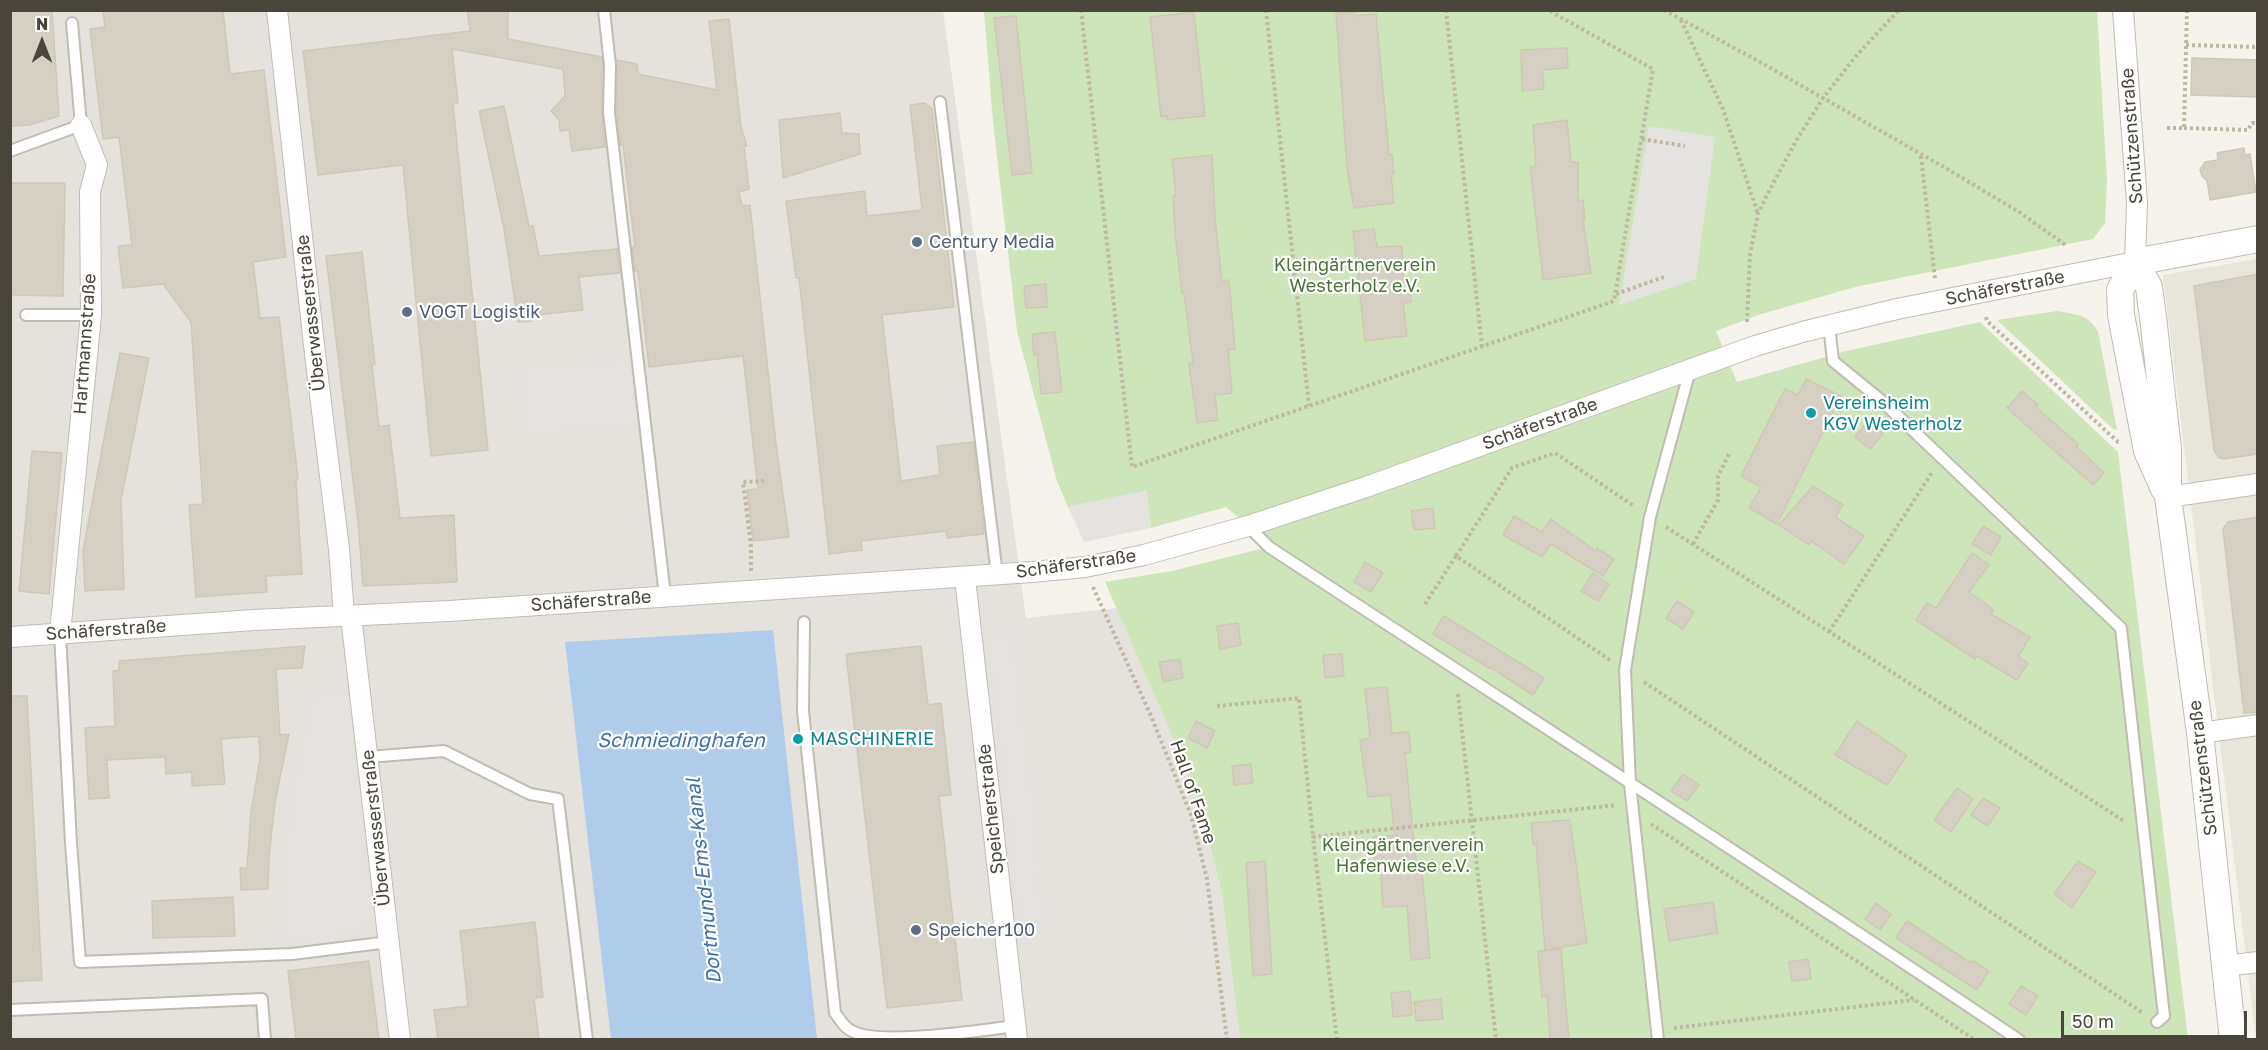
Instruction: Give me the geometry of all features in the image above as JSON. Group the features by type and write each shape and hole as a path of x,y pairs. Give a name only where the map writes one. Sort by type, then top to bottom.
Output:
{"street":[{"name":"Überwasserstraße","path":"277,10 315,354 368,758 400,1040"},
{"name":"Schützenstraße","path":"2123,10 2137,203 2134,262 2120,290 2121,315 2147,451 2168,497 2200,733 2233,1040"},
{"name":"Hartmannstraße","path":"60,633 91,315 90,192 97,165 81,125"},
{"path":"2134,262 2258,239"},
{"name":"Schäferstraße","path":"10,637 965,578 1085,567 1144,555 1248,526 1376,483 1755,346 1829,325 1937,301 2134,262"},
{"path":"2168,497 2258,484"},
{"name":"Speicherstraße","path":"965,578 1016,1033"},
{"path":"2200,733 2258,725"},
{"path":"2225,966 2258,962"}],"lane":[{"path":"604,10 610,65 609,112 665,596"},
{"name":"Hartmannstraße","path":"72,23 81,125"},
{"path":"940,102 997,575"},
{"path":"10,151 81,125"},
{"path":"26,315 91,315"},
{"path":"1829,325 1833,361 1882,401 2121,628 2164,1016 2157,1022"},
{"path":"1657,1035 1632,808 1625,670 1650,517 1690,370"},
{"path":"1248,526 1269,547 1630,784 1798,891 2019,1040"},
{"path":"804,622 803,711 835,1013 849,1030 871,1038 1016,1033"},
{"path":"60,633 80,962 292,954 388,942"},
{"path":"368,758 444,751 530,794 558,799 587,1040"},
{"path":"10,1010 262,999 266,1040"}],"path":[{"path":"1081,10 1132,467 1614,301 1653,69 1548,10"},
{"path":"1266,10 1309,406"},
{"path":"1446,10 1482,347"},
{"path":"1664,10 1823,98 2019,212 2067,246"},
{"path":"1747,322 1750,254 1758,214 1796,141 1823,98 1856,56 1899,10"},
{"path":"2184,128 2187,10"},
{"path":"1681,20 1723,109 1758,214"},
{"path":"2186,45 2258,47"},
{"path":"2167,128 2248,130 2252,123 2258,123"},
{"path":"1642,139 1684,147"},
{"path":"1921,155 1937,301"},
{"path":"1615,295 1664,277"},
{"path":"1986,317 1987,321 2118,442 2127,443"},
{"path":"1425,604 1512,468 1555,453 1650,517 2145,834"},
{"path":"1693,544 1718,500 1718,476 1729,454"},
{"path":"1829,632 1942,458"},
{"path":"751,568 743,482 764,480"},
{"path":"1456,556 2157,1022"},
{"name":"Hall of Fame","path":"1085,567 1156,726 1191,815 1207,879 1227,1040"},
{"path":"1458,694 1496,1040"},
{"path":"1216,706 1299,698 1337,1040"},
{"path":"1313,837 1632,808 1975,1040"},
{"path":"1657,1035 1915,1000"}],"shaded area":[{"path":"10,11 943,11 1026,618 1117,608 1185,765 1203,815 1222,895 1240,1039 11,1039"},
{"path":"1649,126 1715,137 1696,279 1619,305"},
{"path":"2257,259 2257,1039 2256,1039 2163,275"},
{"path":"100,349 120,353 113,394 95,391"},
{"path":"629,363 635,421 530,430 525,373"},
{"path":"1147,490 1151,528 1084,542 1068,507"},
{"path":"1009,638 1032,829 1028,831 1029,840 1033,843 1037,876 1032,877 1035,896 1040,895 1042,916 1023,918 993,639"},
{"path":"347,698 367,916 361,929 286,937 294,804 315,701"}],"green space":[{"name":"Kleingärtnerverein Westerholz e.V.","path":"984,11 2097,11 2107,181 2105,223 2093,239 1855,287 1758,315 1716,331 1737,382 1846,351 1980,322 2118,452 2188,1039 1240,1039 1222,895 1203,815 1185,765 1105,582 1172,571 1268,547 1226,507 1151,528 1146,491 1068,507 1057,481 1017,331 993,122"},
{"path":"2057,311 2076,314 2095,326 2117,430 2112,428 1997,320"}],"water":[{"name":"Schmiedinghafen","path":"773,630 817,1039 611,1039 565,642"}],"building":[{"path":"10,10 52,10 59,116 29,125 10,126"},
{"path":"103,10 223,10 230,74 264,70 286,257 253,262 260,318 279,317 298,479 296,480 302,574 266,576 267,592 196,597 189,505 203,504 191,322 163,284 123,288 118,246 132,245 119,137 103,139 90,29 105,27"},
{"path":"467,10 508,10 508,39 602,57 602,113 605,147 572,151 569,130 560,131 559,120 551,111 565,96 563,69 452,49 458,103 453,104 488,450 431,456 403,165 318,175 303,51 470,31"},
{"path":"1194,12 1205,116 1167,120 1167,116 1161,117 1150,17"},
{"path":"1355,12 1356,16 1376,14 1389,155 1392,154 1394,174 1391,174 1394,203 1354,208 1347,168 1336,13"},
{"path":"1016,16 1032,173 1012,175 994,18"},
{"path":"729,19 741,127 747,146 744,146 749,189 739,192 742,206 750,205 776,444 789,537 753,541 747,490 758,489 743,356 649,367 638,271 635,271 632,247 635,247 617,112 617,60 637,64 638,74 717,90 709,21"},
{"path":"1567,48 1568,68 1542,70 1544,89 1522,91 1521,50"},
{"path":"2192,58 2258,60 2258,97 2191,95"},
{"path":"925,103 932,109 954,307 882,315 901,481 940,475 937,446 973,442 984,534 947,538 946,531 861,541 862,550 829,554 799,278 796,278 786,201 865,191 867,216 922,210 910,105"},
{"path":"504,106 529,226 533,226 539,256 617,249 620,273 579,277 583,310 536,315 532,321 518,322 504,229 479,111"},
{"path":"840,113 842,133 859,134 860,154 783,178 779,120"},
{"path":"1567,120 1571,162 1578,162 1578,201 1583,200 1585,219 1583,220 1591,273 1543,280 1530,167 1536,166 1533,125"},
{"path":"2244,148 2245,155 2250,154 2256,192 2210,200 2207,181 2200,170 2205,162 2218,160 2217,153"},
{"path":"1212,155 1215,219 1222,281 1229,280 1235,349 1228,350 1232,393 1215,395 1218,420 1197,423 1189,364 1193,363 1175,232 1173,196 1176,195 1172,159"},
{"path":"10,183 65,183 63,296 10,295"},
{"path":"1374,229 1377,247 1402,246 1404,283 1409,282 1411,302 1403,303 1407,336 1365,341 1353,231"},
{"path":"362,252 375,364 372,365 379,427 389,425 400,518 454,515 457,582 363,586 358,522 326,256"},
{"path":"2258,274 2258,454 2223,459 2218,457 2214,450 2194,286"},
{"path":"1046,284 1047,307 1026,308 1024,286"},
{"path":"1055,332 1062,392 1041,394 1037,354 1034,355 1032,334"},
{"path":"120,353 149,358 121,500 124,589 85,591 83,551"},
{"path":"1806,379 1841,396 1777,524 1749,508 1761,487 1741,476 1785,389 1798,395"},
{"path":"2022,391 2038,405 2036,407 2078,444 2076,446 2104,473 2093,485 2007,408"},
{"path":"1868,421 1883,434 1870,449 1855,437"},
{"path":"32,451 62,453 49,594 19,591"},
{"path":"1813,486 1843,505 1835,517 1864,536 1844,564 1811,541 1809,545 1779,525"},
{"path":"1433,508 1435,528 1414,530 1411,511"},
{"path":"1514,516 1542,532 1551,519 1596,551 1597,548 1614,559 1603,576 1551,544 1542,557 1503,535"},
{"path":"2258,517 2258,712 2244,713 2223,529 2228,522"},
{"path":"1983,526 2001,537 1991,555 1972,544"},
{"path":"1972,553 1989,565 1969,592 1994,610 1991,614 2030,637 2018,657 2028,663 2017,680 1977,656 1975,659 1916,620 1927,603 1936,608"},
{"path":"1365,562 1383,573 1371,592 1354,582"},
{"path":"1593,573 1609,584 1598,601 1581,591"},
{"path":"1677,601 1694,612 1683,629 1666,618"},
{"path":"1444,616 1544,678 1533,695 1433,634"},
{"path":"1238,623 1241,645 1220,649 1217,626"},
{"path":"305,646 302,668 276,669 280,735 289,734 275,802 268,889 241,890 240,868 247,868 251,812 260,758 259,736 221,739 225,784 192,786 192,772 166,774 165,757 107,760 109,798 89,799 85,728 115,726 113,671 119,670 119,661"},
{"path":"921,646 928,705 941,703 951,795 939,796 962,1000 887,1008 846,654"},
{"path":"1342,654 1344,676 1325,678 1323,655"},
{"path":"1180,659 1183,678 1163,682 1159,662"},
{"path":"1387,687 1392,733 1409,732 1411,753 1405,753 1417,873 1422,872 1430,958 1411,960 1407,906 1383,907 1380,863 1375,864 1373,837 1395,835 1390,795 1368,797 1360,740 1370,738 1365,689"},
{"path":"10,696 27,696 42,980 10,982"},
{"path":"1196,721 1215,731 1207,748 1188,738"},
{"path":"1857,721 1907,755 1887,785 1835,755"},
{"path":"1251,764 1253,783 1234,785 1232,766"},
{"path":"1683,774 1699,785 1687,801 1671,791"},
{"path":"1957,788 1973,799 1951,832 1934,820"},
{"path":"1983,798 2000,808 1988,826 1971,815"},
{"path":"1570,820 1587,943 1545,950 1536,844 1533,844 1531,823"},
{"path":"1265,861 1272,974 1253,976 1246,863"},
{"path":"2078,861 2096,872 2072,908 2054,894"},
{"path":"233,897 235,936 153,938 152,901"},
{"path":"1713,902 1718,933 1669,941 1664,909"},
{"path":"1876,903 1891,914 1880,930 1865,919"},
{"path":"1907,921 1971,963 1972,960 1989,971 1977,990 1896,938"},
{"path":"535,922 543,997 534,998 539,1040 438,1040 434,1010 468,1006 460,931"},
{"path":"1561,949 1569,1040 1550,1040 1547,996 1542,997 1538,951"},
{"path":"1808,959 1811,979 1792,981 1789,962"},
{"path":"369,961 379,1040 296,1040 288,971"},
{"path":"2021,986 2038,996 2026,1015 2009,1004"},
{"path":"1410,991 1412,1015 1393,1017 1391,993"},
{"path":"1441,999 1443,1019 1416,1021 1414,1002"}],"place":[{"name":"Century Media","path":"917,242"},
{"name":"VOGT Logistik","path":"407,312"},
{"name":"Vereinsheim KGV Westerholz","path":"1811,413"},
{"name":"MASCHINERIE","path":"798,739"},
{"name":"Speicher100","path":"916,930"}],"park label":[{"name":"Kleingärtnerverein Hafenwiese e.V.","path":"1403,855"}],"water label":[{"name":"Dortmund-Ems-Kanal","path":"704,881"}]}
